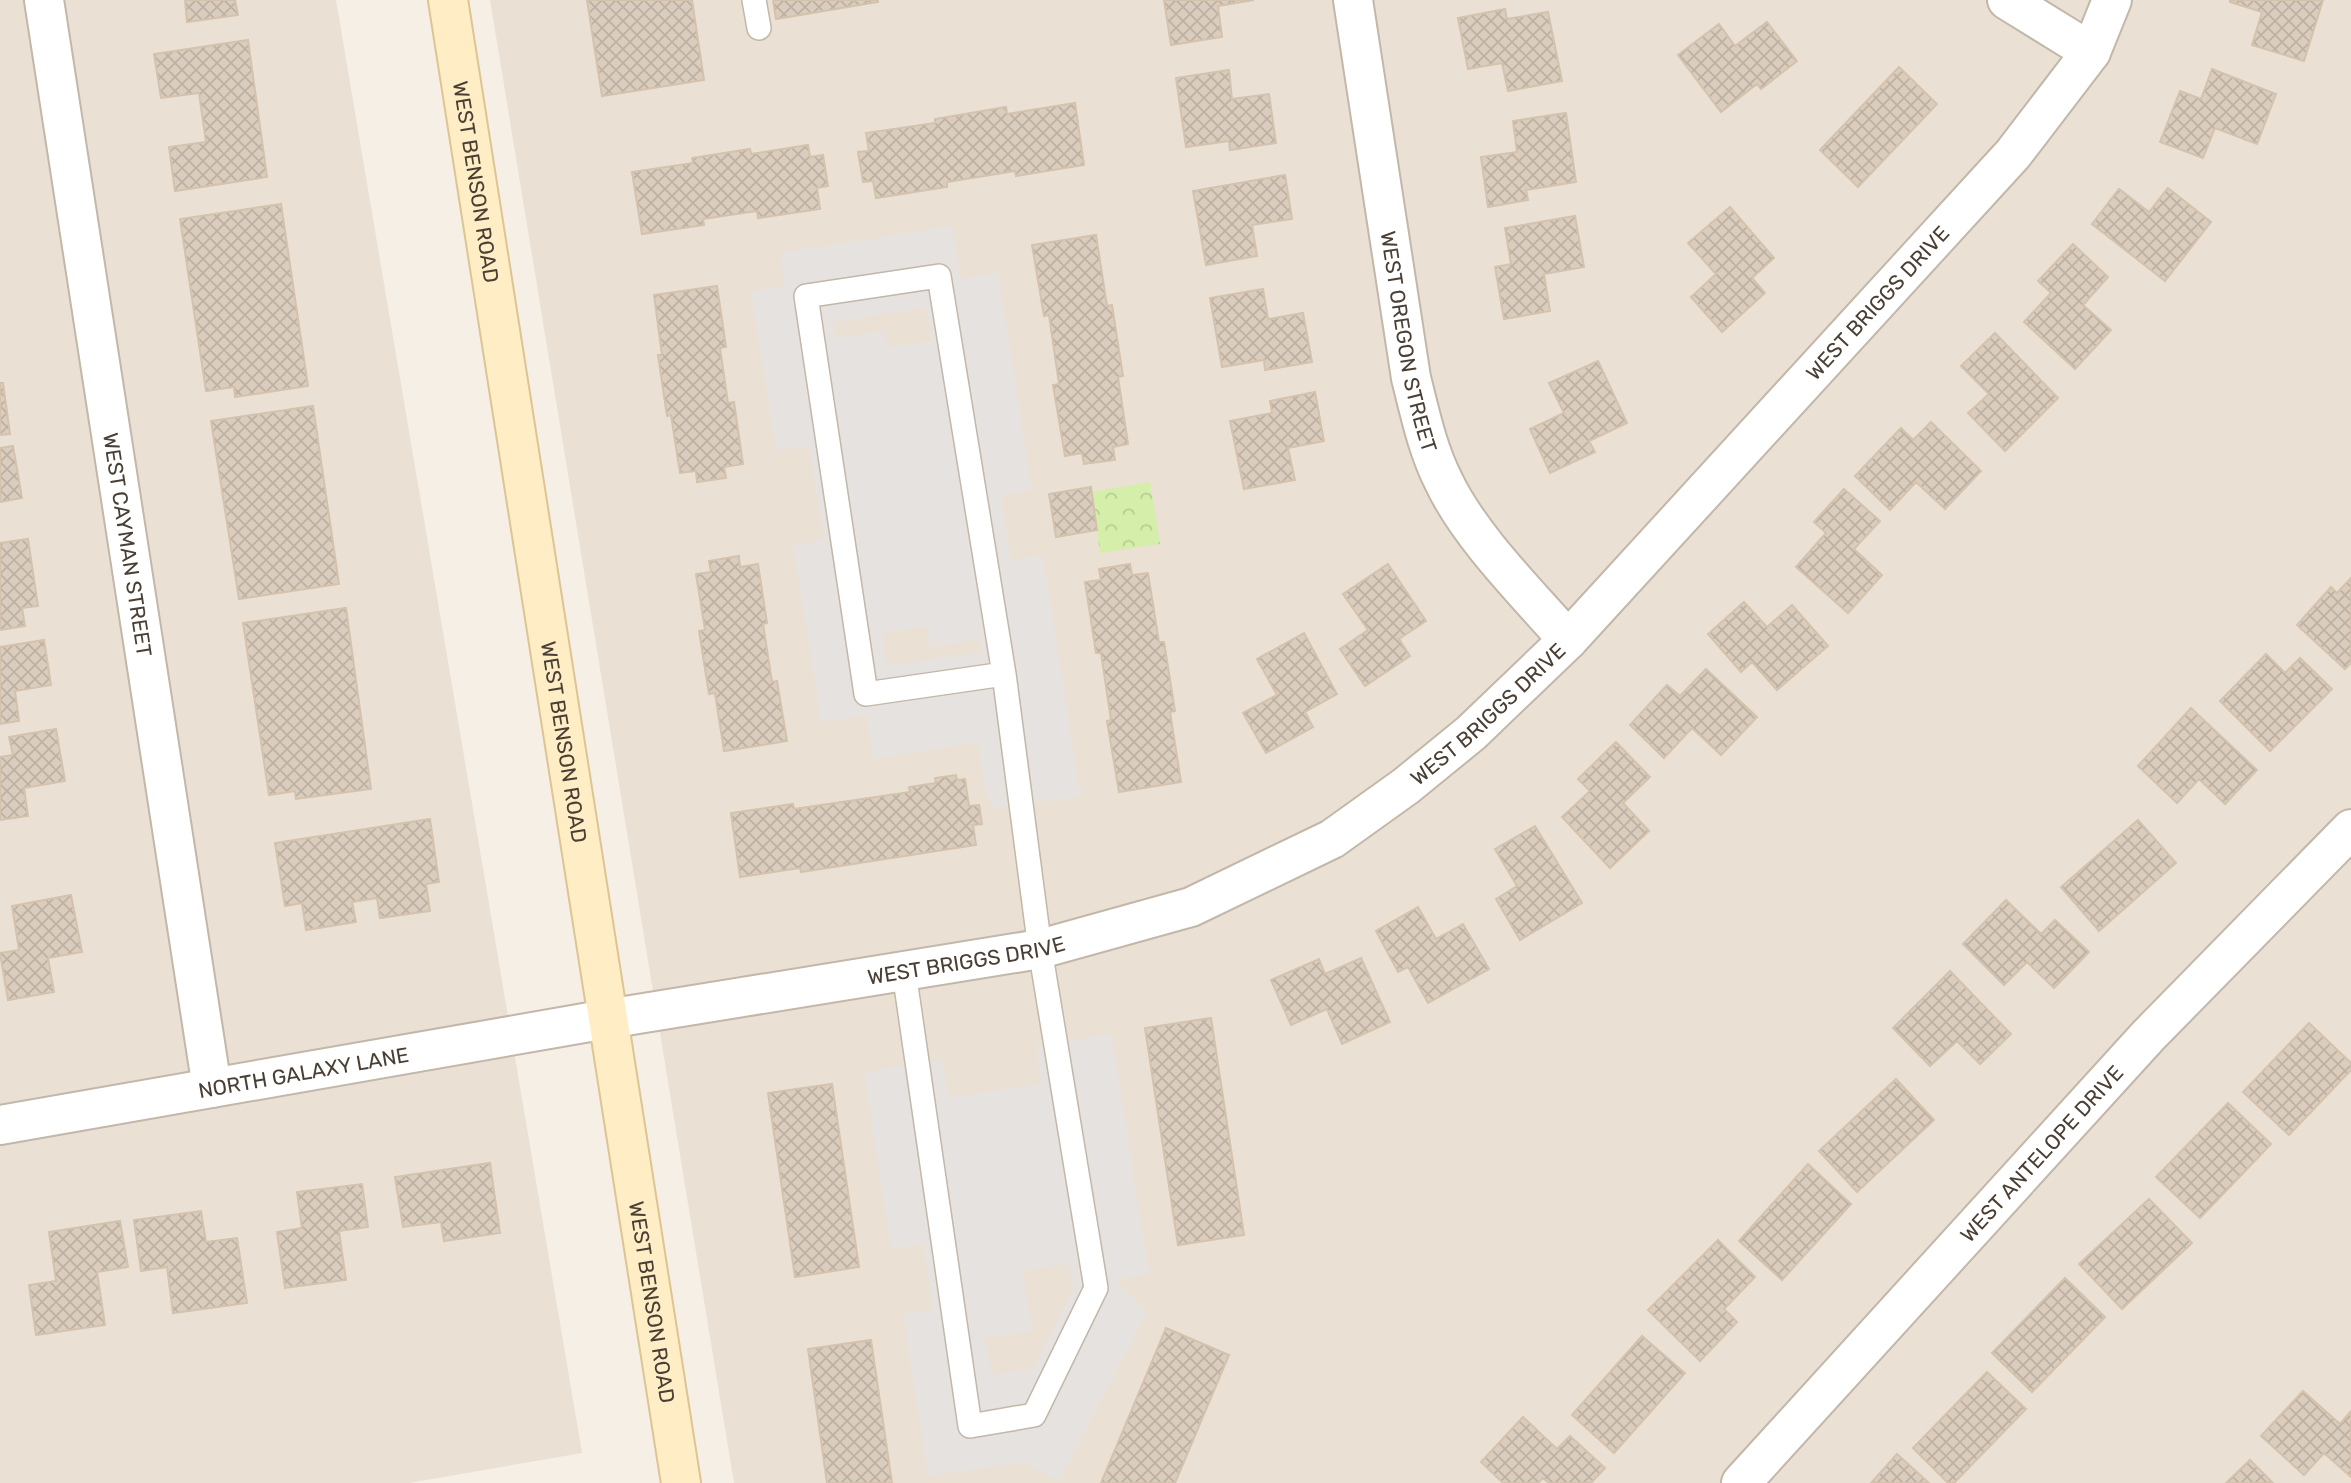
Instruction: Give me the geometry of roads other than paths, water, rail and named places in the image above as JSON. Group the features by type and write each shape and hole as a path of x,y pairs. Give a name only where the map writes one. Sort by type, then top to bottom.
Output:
{"main road":[{"name":"WEST BENSON ROAD","path":"448,0 681,1483"}],"street":[{"name":"WEST CAYMAN STREET","path":"44,0 212,1088"},
{"name":"WEST OREGON STREET","path":"1353,0 1411,378 1425,438 1443,481 1466,521 1568,640"},
{"path":"2007,0 2091,52"},
{"name":"WEST BRIGGS DRIVE","path":"607,1019 1040,950 1191,907 1332,839 1406,786 1471,733 1568,640 2013,154 2091,52 2112,0"},
{"name":"WEST ANTELOPE DRIVE","path":"1741,1483 2148,1036 2351,829"},
{"name":"NORTH GALAXY LANE","path":"0,1125 607,1019"}],"lane":[{"path":"754,0 759,28"},
{"path":"904,972 970,1426 1034,1415 1096,1288 1040,950 1004,674 939,276 806,296 866,694 1004,674"}]}
